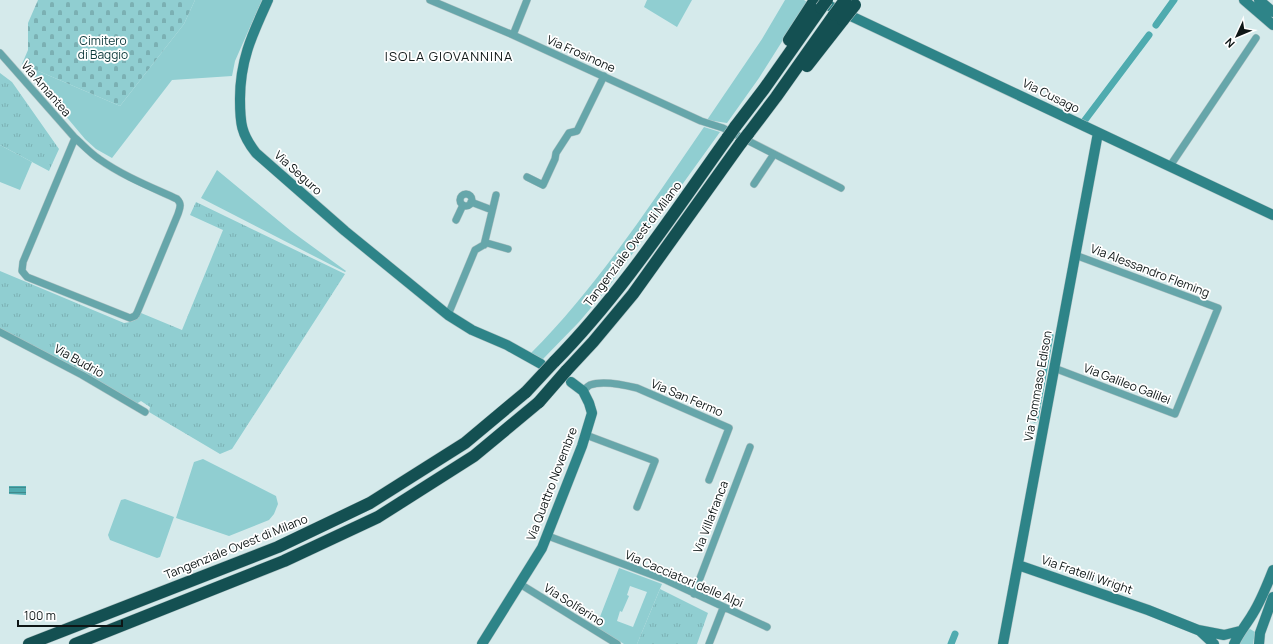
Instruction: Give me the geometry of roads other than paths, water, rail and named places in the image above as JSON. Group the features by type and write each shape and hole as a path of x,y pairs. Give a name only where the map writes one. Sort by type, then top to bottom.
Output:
{"highway":[{"path":"76,644 284,561 378,517 474,456 538,402 593,342 633,294 747,140 776,97 851,1"},
{"name":"Tangenziale Ovest di Milano","path":"29,644 278,547 370,503 465,443 526,392 586,328 627,279 729,130 764,89 819,2"}],"street":[{"name":"Via Seguro","path":"268,0 249,40 240,81 240,119 244,136 256,153 345,231 448,315 472,330 507,345 541,364"},
{"name":"Via Frosinone","path":"430,0 513,35 701,121 729,130 747,140"},
{"path":"513,35 527,0"},
{"path":"1244,0 1273,24"},
{"path":"1259,0 1273,12"},
{"name":"Via Cusago","path":"819,2 1273,215"},
{"path":"1170,166 1256,38"},
{"name":"Via Amantea","path":"0,54 75,138 89,151 111,167 177,199 180,202 181,206 178,214 137,313 135,316 130,318 27,277 22,270 23,262 75,138"},
{"path":"527,177 543,185 555,159 556,153 569,133 577,131 604,76"},
{"name":"Via Tommaso Edison","path":"1003,644 1098,133"},
{"path":"747,140 841,188"},
{"path":"754,184 774,154"},
{"path":"463,205 460,200 465,194 470,196 471,202"},
{"path":"484,245 496,195"},
{"path":"471,202 492,210"},
{"path":"463,205 468,205 471,202"},
{"path":"456,220 463,205"},
{"path":"448,315 475,250 487,244 508,249"},
{"name":"Via Alessandro Fleming","path":"1075,255 1218,308"},
{"name":"Via Galileo Galilei","path":"1054,368 1175,414 1218,308"},
{"name":"Via Budrio","path":"0,332 82,375 145,412"},
{"path":"572,382 583,391"},
{"name":"Via San Fermo","path":"583,391 590,385 598,384 619,384 638,388 729,428 709,480"},
{"name":"Via Quattro Novembre","path":"482,644 548,536 586,435 592,413 583,391"},
{"path":"586,435 655,461 637,508"},
{"name":"Via Villafranca","path":"694,594 750,447"},
{"name":"Via Cacciatori delle Alpi","path":"548,536 666,580 723,608 767,627"},
{"name":"Via Fratelli Wright","path":"1018,565 1148,610 1198,630"},
{"path":"1234,644 1260,600 1273,570"},
{"name":"Via Solferino","path":"520,584 617,644"},
{"path":"1259,644 1260,632 1273,597"},
{"path":"709,644 723,608"},
{"path":"1198,630 1224,634 1243,628 1249,624 1256,626 1260,632"},
{"path":"1198,630 1214,644"}],"waterway":[{"path":"1156,25 1174,0"},
{"path":"1085,120 1149,35"},
{"path":"1035,419 1050,336"},
{"path":"951,644 955,634"}],"district":[{"name":"ISOLA GIOVANNINA","path":"449,56"}],"park label":[{"name":"Cimitero di Baggio","path":"103,48"}]}
